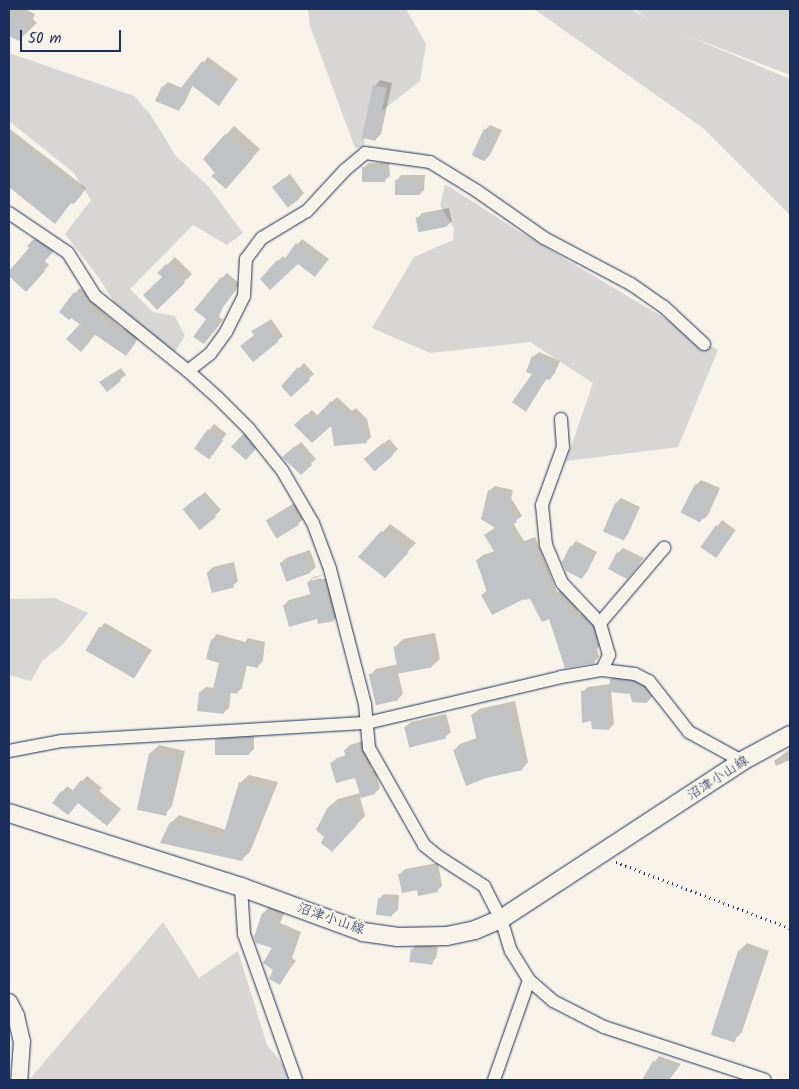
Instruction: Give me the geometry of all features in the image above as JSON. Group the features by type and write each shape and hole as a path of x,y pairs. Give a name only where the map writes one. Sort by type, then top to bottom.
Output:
{"main road":[{"name":"沼津小山線","path":"9,813 241,887 363,932 397,937 447,936 475,930 501,919 601,856 742,761 790,735"}],"street":[{"path":"188,371 210,354 226,332 244,296 246,260 262,238 307,211 345,170 366,153 430,162 477,190 544,238 631,284 663,306 704,344"},
{"path":"9,213 68,253 95,296 188,371 249,429 282,470 313,523 330,569 364,704 369,748 424,845 484,886 501,919 511,951 529,980 553,1001 604,1027 765,1080"},
{"path":"561,419 563,447 542,505 546,545 562,582 600,624 608,655 602,670"},
{"path":"600,624 664,548"},
{"path":"9,751 62,741 367,723 560,677 602,670 635,674 649,681 689,732 742,761"},
{"path":"241,887 244,934 296,1080"},
{"path":"494,1080 529,980"},
{"path":"9,1002 16,1016 22,1041 20,1073"}],"path":[{"path":"601,856 790,928"}],"shaded area":[{"path":"308,9 406,9 426,44 420,81 375,116 367,118 364,147 355,148 310,26"},
{"path":"534,9 631,9 650,20 634,9 790,9 790,75 683,34 790,79 790,215 703,128"},
{"path":"9,53 134,96 150,114 176,156 209,187 243,233 227,245 193,225 130,289 153,312 175,316 185,336 174,353 114,302 99,278 65,234 91,200 74,173 9,121"},
{"path":"445,184 515,229 718,350 678,447 566,461 593,383 530,342 430,353 372,328 414,257 453,240 454,228 440,206"},
{"path":"55,598 88,613 62,645 42,661 31,681 9,675 9,599"},
{"path":"163,922 199,978 238,951 267,1045 296,1080 29,1080"}],"building":[{"path":"15,13 30,21 19,41 9,36 9,24"},
{"path":"202,61 233,85 219,106 191,85 179,111 155,101 162,86 177,93"},
{"path":"373,85 387,88 375,141 362,138"},
{"path":"484,129 497,135 484,161 472,155"},
{"path":"225,134 253,158 226,189 211,176 215,173 203,159"},
{"path":"9,137 82,194 74,204 71,203 55,224 9,187"},
{"path":"362,167 385,167 385,182 362,182"},
{"path":"284,178 300,199 288,208 272,187"},
{"path":"395,180 420,180 420,195 395,195"},
{"path":"444,212 447,227 418,232 416,218"},
{"path":"34,239 53,252 40,266 45,271 26,292 9,276 9,271 29,248 27,246"},
{"path":"296,243 324,265 315,277 298,264 270,290 260,279 277,260 281,264"},
{"path":"166,264 185,283 157,310 143,295 162,277 157,273"},
{"path":"221,277 236,290 220,311 214,323 219,325 204,344 193,337 206,319 194,310"},
{"path":"74,292 89,304 87,307 117,334 120,331 136,342 126,356 71,318 69,320 59,312"},
{"path":"266,323 278,342 253,362 240,346 254,335 251,331"},
{"path":"80,324 91,340 81,352 66,339"},
{"path":"532,356 556,366 550,380 546,379 526,412 512,402 532,374 526,372"},
{"path":"298,367 310,380 291,397 281,386"},
{"path":"115,372 121,381 107,392 99,382"},
{"path":"331,401 346,416 350,412 363,424 367,443 334,446 331,426 312,443 294,425 306,414 312,421"},
{"path":"208,429 223,440 209,460 194,448"},
{"path":"243,434 255,450 246,460 231,447"},
{"path":"383,443 393,455 374,471 364,459"},
{"path":"295,446 312,465 301,475 282,457"},
{"path":"695,484 715,494 700,522 680,513"},
{"path":"488,490 509,496 507,504 517,522 508,528 518,545 530,541 552,597 560,592 575,619 582,616 594,631 598,649 591,651 595,663 565,668 549,619 542,622 530,599 524,599 492,615 481,595 487,592 476,560 495,553 484,535 495,528 481,519"},
{"path":"199,496 216,517 200,530 183,509"},
{"path":"615,503 636,512 624,541 603,532"},
{"path":"288,507 299,525 277,538 266,520"},
{"path":"716,525 732,536 716,558 701,547"},
{"path":"381,531 409,552 385,578 358,557"},
{"path":"570,546 593,557 582,579 566,571 562,562"},
{"path":"617,552 640,564 627,579 608,569"},
{"path":"304,554 311,573 286,582 280,563"},
{"path":"229,567 234,587 212,593 207,573"},
{"path":"321,578 334,621 318,624 317,619 289,627 283,605 311,597 307,582"},
{"path":"99,627 147,655 134,678 86,650"},
{"path":"211,639 241,647 242,642 261,647 258,668 244,665 237,694 227,692 224,714 197,711 199,692 212,693 219,663 206,659"},
{"path":"427,641 432,668 398,673 394,647"},
{"path":"391,669 398,700 376,705 369,674"},
{"path":"610,679 633,682 644,687 648,693 647,703 632,702 630,694 609,692"},
{"path":"606,689 609,730 592,729 591,721 582,723 581,691"},
{"path":"508,707 523,770 486,778 466,786 453,750 477,741 471,715"},
{"path":"441,718 446,738 409,748 404,727"},
{"path":"215,739 249,739 249,755 215,755"},
{"path":"358,746 366,775 370,774 375,794 361,798 355,778 336,783 330,763 346,759 344,750"},
{"path":"149,753 178,759 166,816 137,810"},
{"path":"81,780 97,793 94,797 117,814 107,826 78,803 68,815 52,803 61,791 68,796"},
{"path":"239,782 271,790 242,861 160,843 170,822 222,839"},
{"path":"351,800 357,825 332,852 321,843 324,837 316,830 328,807"},
{"path":"433,867 438,892 418,896 417,890 402,893 398,874"},
{"path":"378,898 394,900 392,917 376,915"},
{"path":"262,913 279,919 274,931 295,939 285,966 290,968 280,985 269,979 273,970 263,963 272,948 256,943 254,937"},
{"path":"411,949 434,952 432,965 409,962"},
{"path":"738,951 762,959 735,1042 711,1035"},
{"path":"653,1061 677,1069 669,1080 642,1080"}]}
